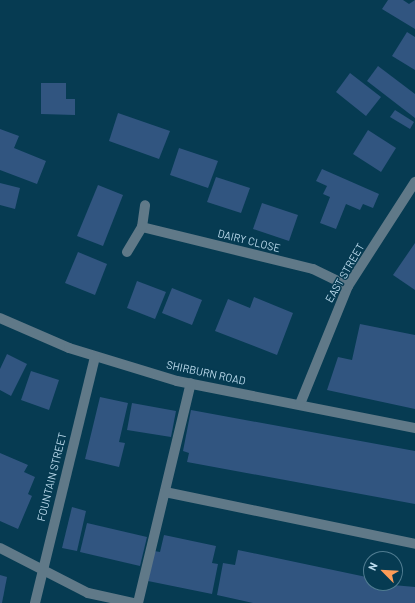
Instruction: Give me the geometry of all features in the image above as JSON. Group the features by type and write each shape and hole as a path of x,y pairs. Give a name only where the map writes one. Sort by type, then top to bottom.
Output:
{"street":[{"name":"EAST STREET","path":"300,404 348,286 415,182"},
{"path":"127,252 142,227 145,205"},
{"name":"DAIRY CLOSE","path":"142,227 313,269 348,286"},
{"name":"SHIRBURN ROAD","path":"0,318 95,357 191,384 300,404 415,428"},
{"name":"FOUNTAIN STREET","path":"35,603 42,569 95,357"},
{"path":"138,603 191,384"},
{"path":"165,492 415,544"},
{"path":"0,548 88,594 134,603"}],"building":[{"path":"388,0 403,0 409,4 415,0 415,29 382,9"},
{"path":"407,32 415,37 415,70 392,56"},
{"path":"378,66 415,94 415,118 367,81"},
{"path":"350,73 381,97 366,116 336,92"},
{"path":"41,83 66,83 66,99 75,99 75,115 41,114"},
{"path":"395,110 414,122 410,129 390,117"},
{"path":"118,113 170,131 159,159 109,141"},
{"path":"0,129 19,136 14,148 46,161 37,184 0,170"},
{"path":"368,130 396,148 381,172 353,154"},
{"path":"179,148 218,161 208,188 170,175"},
{"path":"322,169 379,194 373,208 363,204 360,210 346,204 336,229 320,223 330,197 323,194 327,186 316,181"},
{"path":"216,177 250,188 241,213 207,202"},
{"path":"0,183 20,188 15,209 0,205"},
{"path":"98,185 123,195 103,246 77,236"},
{"path":"262,203 298,215 289,241 253,229"},
{"path":"415,243 415,290 393,275"},
{"path":"78,252 107,264 95,295 65,283"},
{"path":"137,281 166,292 155,319 127,308"},
{"path":"172,288 202,300 192,325 162,313"},
{"path":"254,297 293,313 277,355 215,331 228,299 250,308"},
{"path":"360,324 415,335 415,409 327,390 338,357 352,360"},
{"path":"7,354 27,364 11,396 0,390 0,369"},
{"path":"31,371 59,380 49,410 21,400"},
{"path":"100,397 128,403 119,442 125,443 119,467 85,459"},
{"path":"132,403 176,411 171,437 127,430"},
{"path":"191,410 415,451 415,504 187,462 189,453 183,451"},
{"path":"0,453 28,465 24,472 35,477 28,494 32,496 18,529 0,521"},
{"path":"72,507 86,511 77,551 62,548"},
{"path":"87,523 147,537 140,566 80,552"},
{"path":"164,535 216,546 212,563 218,564 212,594 148,581 154,551 160,552"},
{"path":"238,550 363,576 363,591 403,591 403,586 415,587 415,603 253,603 217,595 223,563 235,565"},
{"path":"0,575 7,577 2,603 0,603"}]}
